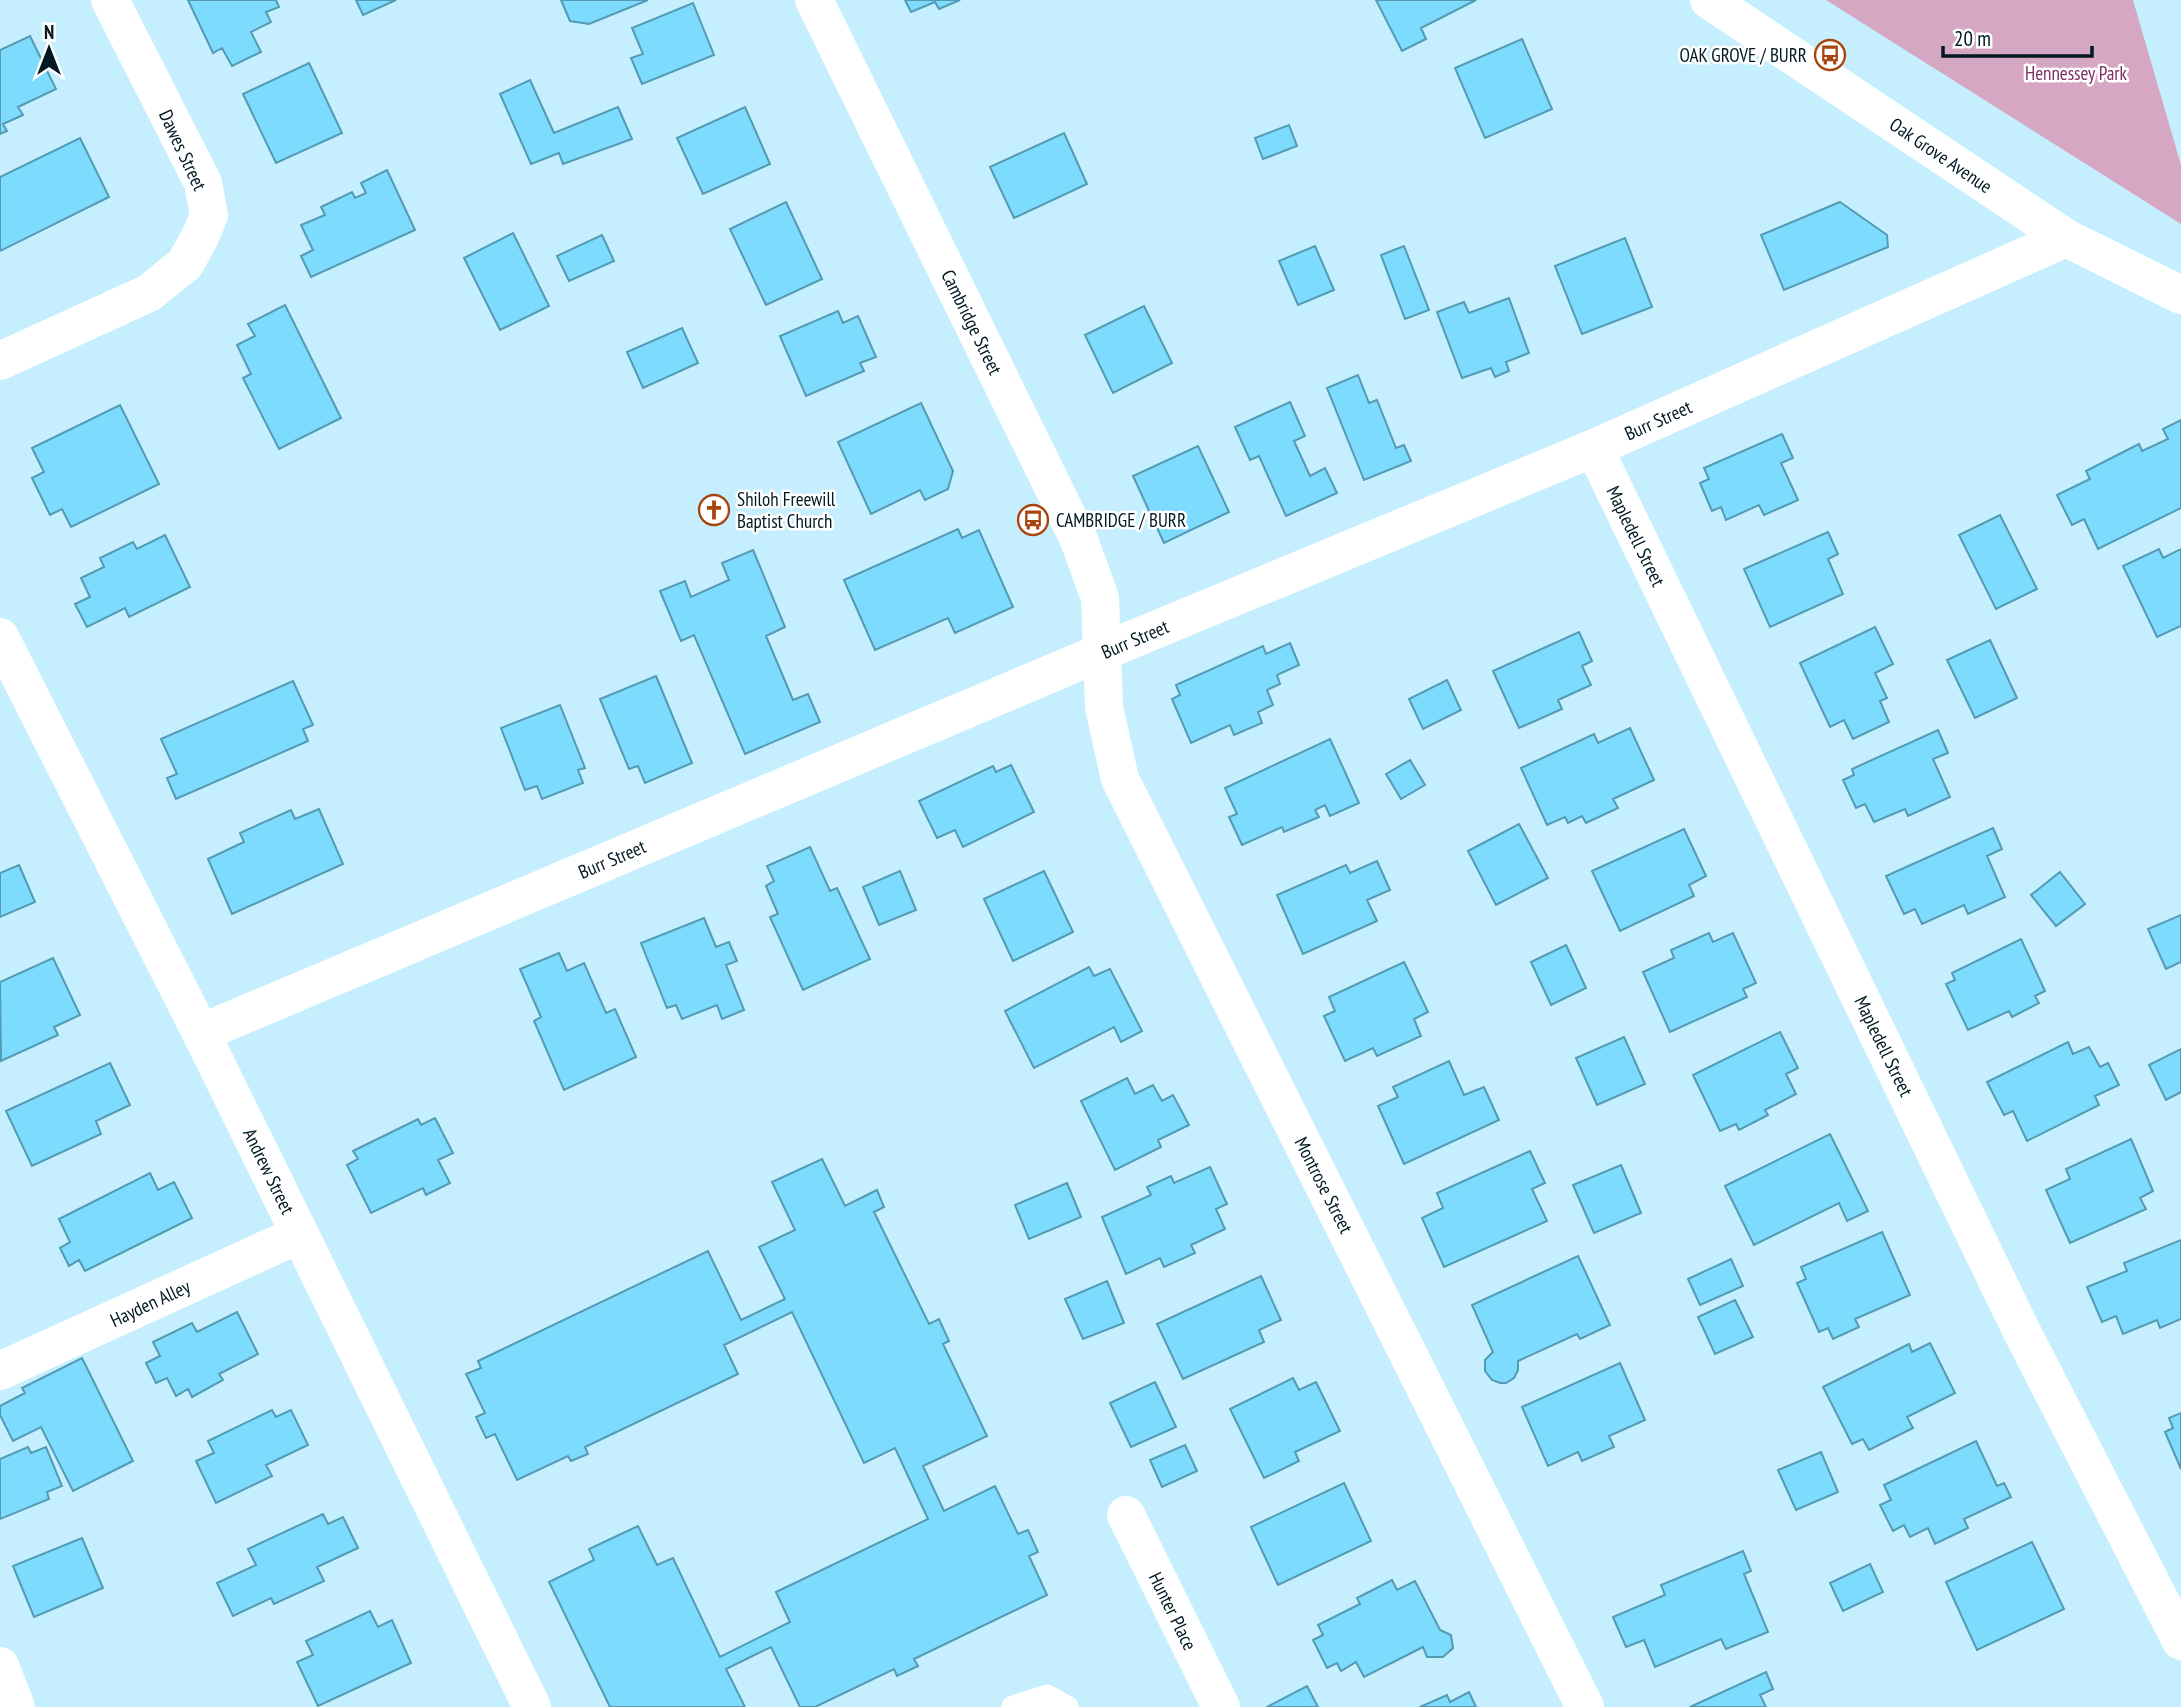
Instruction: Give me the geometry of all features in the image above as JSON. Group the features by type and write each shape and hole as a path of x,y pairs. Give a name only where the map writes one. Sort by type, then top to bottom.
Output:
{"street":[{"name":"Dawes Street","path":"0,361 149,293 185,264 209,215 203,183 110,0"},
{"name":"Cambridge Street","path":"814,0 1079,540 1100,598 1102,652"},
{"name":"Oak Grove Avenue","path":"1709,0 2066,238 2181,295"},
{"name":"Burr Street","path":"201,1033 1102,652 1594,448 2066,238"},
{"name":"Mapledell Street","path":"1594,448 2022,1332 2181,1641"},
{"name":"Andrew Street","path":"0,638 201,1033 532,1707"},
{"name":"Montrose Street","path":"1102,652 1104,707 1120,779 1586,1707"},
{"name":"Hayden Alley","path":"0,1371 300,1234"},
{"name":"Hunter Place","path":"1126,1515 1221,1707"},
{"path":"0,1666 16,1707"}],"lane":[{"path":"1013,1707 1047,1696 1067,1707"}],"green space":[{"name":"Hennessey Park","path":"1826,0 2133,0 2181,165 2181,224"}],"building":[{"path":"188,0 276,0 279,7 266,12 271,22 251,32 261,52 232,66 222,48 213,53"},
{"path":"356,0 396,0 363,15"},
{"path":"561,0 648,0 589,24 570,21"},
{"path":"905,0 960,0 939,9 935,2 911,12"},
{"path":"1376,0 1476,0 1421,28 1426,39 1402,51"},
{"path":"693,3 714,55 642,84 631,58 643,54 632,28"},
{"path":"30,36 56,89 18,107 23,115 3,124 7,131 0,134 0,50"},
{"path":"1522,39 1552,109 1485,138 1455,68"},
{"path":"309,63 342,133 276,163 243,94"},
{"path":"530,80 554,133 618,107 632,139 563,164 559,153 531,164 500,94"},
{"path":"745,107 770,164 703,194 677,138"},
{"path":"1289,125 1297,146 1263,159 1255,138"},
{"path":"1064,133 1087,184 1014,218 990,167"},
{"path":"80,138 109,197 0,251 0,177"},
{"path":"387,170 415,230 311,277 301,256 313,250 301,225 325,215 321,207 352,192 355,198 366,193 361,183"},
{"path":"786,202 822,279 766,305 730,229"},
{"path":"1840,202 1887,235 1888,247 1784,290 1761,235"},
{"path":"513,233 549,306 500,330 464,258"},
{"path":"602,235 614,261 569,281 557,256"},
{"path":"1625,238 1652,307 1582,334 1555,266"},
{"path":"1315,246 1334,290 1298,305 1279,261"},
{"path":"1404,246 1429,310 1405,319 1381,255"},
{"path":"1509,298 1529,353 1506,362 1509,371 1495,377 1491,368 1462,378 1437,312 1464,302 1469,313"},
{"path":"285,305 341,418 279,449 243,378 251,374 237,345 255,336 248,324"},
{"path":"1144,306 1172,363 1113,393 1085,335"},
{"path":"838,311 843,323 858,316 876,357 860,363 864,371 806,396 780,336"},
{"path":"682,328 698,363 643,388 627,352"},
{"path":"1358,375 1369,403 1377,400 1396,448 1404,445 1411,461 1364,480 1327,388"},
{"path":"1290,402 1305,436 1294,441 1310,476 1325,468 1337,493 1286,516 1259,456 1250,460 1235,427"},
{"path":"921,403 953,471 948,489 925,500 920,490 871,514 838,442"},
{"path":"120,405 159,484 71,527 62,509 50,515 32,478 44,472 32,448"},
{"path":"2181,420 2181,508 2098,549 2084,519 2072,525 2057,495 2090,479 2086,471 2139,444 2142,451 2168,439 2163,429"},
{"path":"1782,434 1793,458 1781,463 1798,500 1764,515 1759,505 1726,520 1721,507 1712,511 1700,483 1709,479 1704,468"},
{"path":"1198,446 1229,512 1164,543 1133,476"},
{"path":"2000,515 2037,589 1996,609 1959,535"},
{"path":"958,529 962,538 979,530 1013,607 955,633 948,618 875,650 844,580"},
{"path":"1828,532 1838,554 1828,559 1843,594 1770,627 1744,569"},
{"path":"165,535 190,587 129,617 125,608 87,627 75,604 90,597 81,578 104,567 100,558 133,542 137,549"},
{"path":"2159,549 2163,558 2181,549 2181,626 2157,637 2123,566"},
{"path":"753,550 785,627 766,636 793,700 808,694 820,722 745,754 694,635 681,641 660,591 685,581 691,597 729,580 722,563"},
{"path":"1875,627 1893,664 1875,673 1887,698 1880,701 1889,722 1853,739 1844,720 1830,727 1800,663"},
{"path":"1579,632 1592,661 1582,666 1591,685 1558,700 1562,709 1519,728 1493,671"},
{"path":"1990,640 2017,698 1975,718 1947,660"},
{"path":"1290,643 1299,665 1277,675 1280,684 1267,690 1273,705 1258,712 1262,723 1234,735 1230,725 1191,743 1172,699 1180,695 1176,685 1263,646 1266,654"},
{"path":"656,676 692,763 645,783 638,766 629,769 600,699"},
{"path":"1447,680 1461,710 1423,729 1409,699"},
{"path":"293,681 313,725 303,729 308,741 176,799 167,778 177,774 161,739"},
{"path":"560,705 585,768 578,770 583,783 542,799 537,786 525,790 501,728"},
{"path":"1630,728 1654,780 1613,799 1618,808 1586,823 1582,816 1568,823 1565,817 1547,825 1521,768 1594,734 1598,743"},
{"path":"1938,730 1948,753 1933,759 1950,797 1908,816 1905,809 1874,822 1865,804 1856,808 1843,780 1854,775 1852,769"},
{"path":"1330,739 1359,803 1330,816 1325,805 1315,810 1319,817 1284,832 1282,827 1242,845 1229,817 1237,814 1225,788"},
{"path":"1410,760 1425,785 1401,799 1386,774"},
{"path":"1011,765 1034,812 963,847 955,830 937,838 919,801 993,766 996,772"},
{"path":"319,809 343,864 232,914 208,859 244,842 240,833 291,810 295,819"},
{"path":"1519,824 1548,878 1496,905 1468,851"},
{"path":"1993,828 2002,849 1987,856 2005,897 1968,914 1964,905 1922,924 1915,909 1904,914 1886,876"},
{"path":"1684,829 1706,876 1689,885 1694,896 1620,931 1592,871"},
{"path":"810,847 830,891 837,888 870,959 803,990 770,917 778,914 766,886 774,881 767,866"},
{"path":"1377,861 1390,890 1367,900 1377,921 1303,954 1277,895 1346,865 1350,873"},
{"path":"19,865 35,902 0,917 0,873"},
{"path":"900,871 916,910 879,925 863,887"},
{"path":"1044,871 1073,932 1013,961 984,899"},
{"path":"2060,872 2085,904 2056,926 2031,895"},
{"path":"2181,915 2181,962 2166,969 2148,929"},
{"path":"704,918 716,947 729,942 737,961 726,965 744,1010 722,1019 717,1005 682,1019 676,1005 667,1008 641,943"},
{"path":"1709,933 1713,942 1733,933 1756,983 1743,989 1747,997 1670,1032 1643,972 1674,958 1671,950"},
{"path":"2021,939 2045,991 2035,996 2039,1003 2012,1017 2009,1011 1968,1030 1946,984 1955,980 1952,973"},
{"path":"1566,945 1586,988 1551,1005 1531,962"},
{"path":"559,953 567,971 584,963 606,1013 615,1009 636,1057 564,1090 534,1021 541,1017 520,969"},
{"path":"53,958 80,1015 54,1027 58,1035 1,1061 0,982"},
{"path":"1404,962 1428,1012 1414,1019 1421,1036 1377,1056 1373,1048 1345,1061 1324,1016 1335,1011 1329,997"},
{"path":"1089,967 1094,976 1110,969 1142,1031 1121,1042 1114,1027 1034,1068 1005,1011"},
{"path":"1780,1032 1798,1068 1786,1074 1796,1094 1765,1110 1768,1115 1739,1130 1736,1124 1720,1131 1693,1075"},
{"path":"1624,1037 1645,1084 1597,1105 1576,1058"},
{"path":"2068,1042 2073,1054 2089,1047 2100,1067 2108,1063 2119,1085 2095,1096 2099,1105 2027,1141 2013,1111 2004,1115 1987,1082"},
{"path":"2181,1049 2181,1092 2166,1100 2149,1065"},
{"path":"1449,1061 1464,1095 1484,1087 1499,1120 1404,1164 1378,1106 1398,1097 1393,1087"},
{"path":"110,1063 130,1105 96,1121 101,1134 32,1166 6,1111"},
{"path":"1127,1078 1135,1094 1153,1085 1162,1101 1173,1095 1189,1125 1158,1140 1161,1147 1115,1170 1081,1101"},
{"path":"435,1118 453,1153 438,1160 450,1183 426,1195 423,1188 371,1213 347,1165 358,1159 353,1151 418,1119 421,1125"},
{"path":"1830,1134 1868,1211 1847,1221 1839,1203 1754,1245 1725,1186"},
{"path":"2131,1139 2153,1191 2140,1198 2146,1209 2070,1243 2046,1190 2070,1179 2066,1169"},
{"path":"1530,1151 1545,1183 1532,1189 1547,1221 1444,1267 1422,1218 1443,1208 1437,1193"},
{"path":"822,1159 845,1206 877,1190 884,1207 874,1212 929,1324 939,1319 949,1341 943,1344 987,1436 923,1466 944,1511 995,1486 1018,1534 1028,1530 1038,1552 1029,1556 1047,1595 914,1659 918,1666 897,1676 894,1669 815,1707 800,1707 771,1647 726,1669 745,1707 610,1707 549,1582 594,1560 589,1549 638,1526 657,1565 673,1558 720,1657 790,1622 776,1592 928,1519 895,1448 864,1463 792,1312 724,1345 738,1374 585,1447 588,1454 571,1461 568,1456 517,1480 495,1434 486,1438 476,1417 485,1413 466,1374 481,1368 478,1361 708,1251 741,1320 785,1299 759,1247 795,1230 772,1182"},
{"path":"1621,1165 1641,1213 1594,1233 1573,1185"},
{"path":"1210,1167 1227,1204 1216,1209 1225,1229 1191,1245 1195,1253 1164,1267 1160,1258 1126,1274 1102,1217 1151,1195 1147,1187 1171,1176 1174,1183"},
{"path":"150,1173 158,1190 174,1182 192,1218 85,1271 79,1260 69,1266 60,1248 70,1242 59,1219"},
{"path":"1067,1183 1081,1217 1029,1239 1015,1205"},
{"path":"1882,1232 1910,1295 1855,1319 1859,1327 1833,1339 1828,1328 1819,1332 1797,1283 1806,1279 1801,1267"},
{"path":"2181,1240 2181,1319 2160,1328 2157,1320 2123,1334 2116,1316 2102,1322 2087,1287 2127,1271 2124,1263"},
{"path":"1578,1256 1610,1325 1580,1339 1577,1334 1518,1361 1514,1378 1506,1383 1492,1380 1485,1371 1485,1360 1493,1352 1472,1305"},
{"path":"1731,1259 1743,1286 1700,1305 1688,1279"},
{"path":"1261,1276 1281,1320 1259,1330 1264,1342 1183,1379 1157,1324"},
{"path":"1107,1281 1124,1323 1083,1339 1065,1299"},
{"path":"1735,1300 1753,1337 1715,1354 1698,1317"},
{"path":"237,1312 258,1354 219,1374 223,1380 192,1397 188,1389 176,1396 167,1378 156,1383 146,1363 160,1356 153,1342 192,1323 197,1332"},
{"path":"1930,1343 1955,1393 1907,1417 1913,1428 1869,1450 1863,1439 1852,1444 1823,1387 1909,1344 1912,1352"},
{"path":"82,1358 133,1461 73,1491 41,1427 13,1441 0,1415 0,1406 25,1393 22,1388"},
{"path":"1620,1363 1645,1420 1609,1436 1614,1447 1582,1461 1578,1452 1548,1466 1522,1407"},
{"path":"1293,1378 1299,1390 1316,1382 1340,1431 1295,1452 1299,1461 1264,1478 1230,1409"},
{"path":"1155,1382 1176,1427 1131,1447 1110,1403"},
{"path":"272,1410 276,1417 291,1410 308,1445 266,1465 272,1476 216,1503 196,1461 214,1453 208,1441"},
{"path":"2181,1413 2181,1469 2165,1432 2173,1428 2169,1418"},
{"path":"1976,1441 1997,1486 2004,1483 2011,1497 1964,1519 1968,1528 1935,1544 1928,1528 1910,1537 1904,1525 1893,1531 1880,1505 1891,1500 1884,1485"},
{"path":"1185,1445 1197,1471 1162,1487 1150,1460"},
{"path":"28,1447 31,1453 46,1447 62,1486 47,1492 49,1499 0,1519 0,1459"},
{"path":"1821,1452 1838,1492 1796,1510 1778,1470"},
{"path":"1344,1483 1371,1541 1278,1585 1251,1527"},
{"path":"323,1514 328,1524 343,1517 358,1548 317,1567 324,1581 274,1604 271,1598 233,1616 217,1583 256,1565 248,1549"},
{"path":"82,1538 103,1588 34,1617 13,1566"},
{"path":"2032,1542 2064,1609 1977,1650 1946,1582"},
{"path":"1743,1551 1751,1571 1744,1574 1768,1632 1726,1649 1721,1639 1655,1667 1644,1640 1626,1647 1613,1617 1665,1595 1661,1585"},
{"path":"1870,1564 1883,1592 1843,1611 1830,1583"},
{"path":"1392,1580 1397,1590 1415,1581 1440,1630 1451,1635 1453,1648 1443,1657 1427,1657 1423,1647 1364,1677 1356,1662 1341,1671 1337,1663 1327,1668 1313,1640 1323,1635 1318,1625 1360,1604 1357,1598"},
{"path":"370,1611 378,1627 392,1620 411,1663 318,1706 297,1662 313,1655 306,1641"},
{"path":"1766,1672 1773,1689 1760,1695 1766,1707 1690,1707"},
{"path":"1307,1686 1318,1707 1267,1707"},
{"path":"1469,1692 1476,1707 1420,1707 1447,1695 1450,1702"}],"place":[{"name":"OAK GROVE / BURR","path":"1830,55"},
{"name":"Shiloh Freewill Baptist Church","path":"714,510"},
{"name":"CAMBRIDGE / BURR","path":"1033,520"}]}
